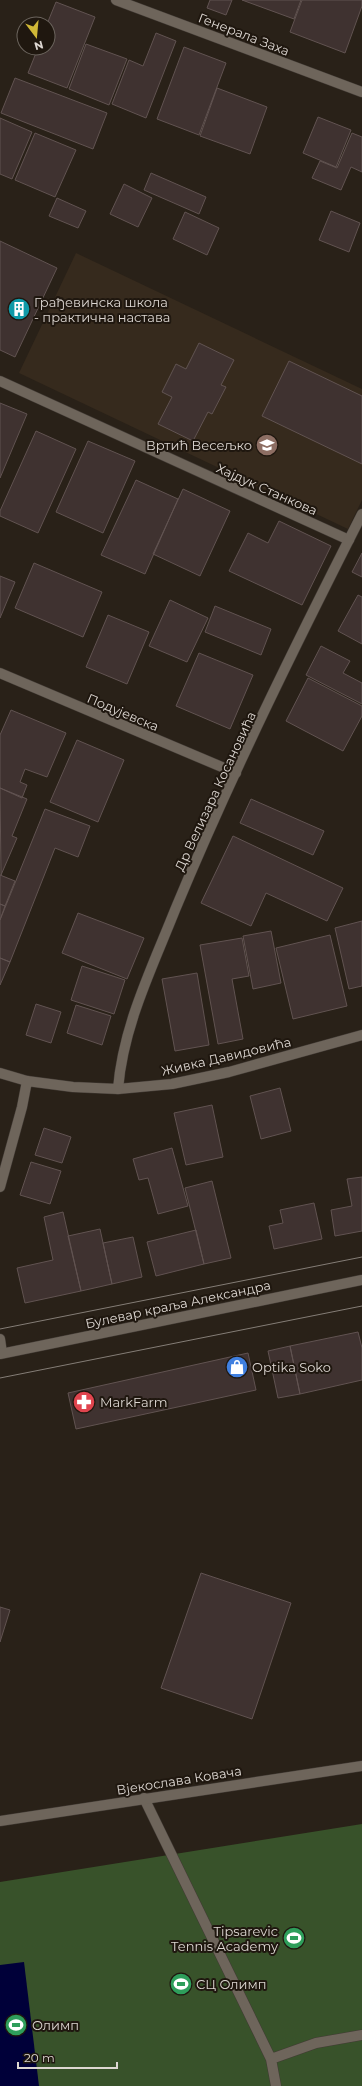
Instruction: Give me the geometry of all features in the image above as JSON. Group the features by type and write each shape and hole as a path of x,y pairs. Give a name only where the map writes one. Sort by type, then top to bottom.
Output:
{"street":[{"name":"Генерала Заха","path":"116,0 362,92"},
{"name":"Хајдук Станкова","path":"0,381 349,540"},
{"name":"Др Велизара Косановића","path":"118,1089 124,1047 136,1009 188,880 236,773 362,514"},
{"name":"Подујевска","path":"0,674 236,773"},
{"name":"Живка Давидовића","path":"0,1073 27,1081 73,1087 118,1089 172,1084 228,1072 362,1035"},
{"path":"0,1187 22,1107 27,1081"},
{"name":"Булевар краља Александра","path":"1,1354 362,1280"},
{"path":"0,1339 1,1354"},
{"name":"Вјекослава Ковача","path":"0,1821 362,1766"},
{"path":"144,1798 271,2058 276,2086"},
{"path":"271,2058 316,2043 362,2035"}],"shaded area":[{"name":"Вртић Весељко","path":"76,253 362,389 362,500 348,529 19,373"},
{"name":"Олимп","path":"24,1962 39,2086 0,2086 0,1965"}],"green space":[{"name":"СЦ Олимп","path":"362,1824 362,2086 0,2086 0,1882"}],"building":[{"path":"210,0 232,0 226,15 207,8"},
{"path":"242,0 301,0 294,19"},
{"path":"302,0 362,0 362,6 345,53 290,32"},
{"path":"56,2 95,17 67,88 28,73 35,56 56,56 56,16 50,16"},
{"path":"156,33 176,41 146,118 112,104 129,60 143,66"},
{"path":"86,44 127,59 109,105 69,89"},
{"path":"184,47 226,63 199,135 157,119"},
{"path":"15,78 107,113 93,149 1,113"},
{"path":"217,88 267,107 250,154 200,136"},
{"path":"318,117 351,130 336,167 303,153"},
{"path":"0,118 32,132 12,179 0,174"},
{"path":"35,133 76,150 55,197 15,180"},
{"path":"352,133 362,137 362,172 351,167 341,190 312,178 320,161 337,168"},
{"path":"151,173 206,197 199,214 144,190"},
{"path":"124,184 152,198 138,227 110,214"},
{"path":"57,198 86,211 78,228 49,216"},
{"path":"331,211 360,223 349,252 319,240"},
{"path":"185,212 219,228 207,255 173,239"},
{"name":"Грађевинска школа - практична настава","path":"0,241 57,268 15,357 0,350"},
{"path":"199,343 234,360 221,385 226,387 212,414 208,412 193,441 158,424 172,397 162,392 176,364 186,369"},
{"path":"289,361 362,396 362,464 262,416"},
{"path":"0,403 27,414 0,478"},
{"path":"36,431 76,449 38,533 0,516 0,511"},
{"path":"88,441 135,461 103,533 56,512"},
{"path":"136,480 178,499 145,574 101,555"},
{"path":"183,489 230,511 200,576 153,554"},
{"path":"279,521 331,546 302,605 229,571 248,533 268,543"},
{"path":"362,553 362,577 352,572"},
{"path":"34,563 102,592 83,637 15,608"},
{"path":"0,576 15,582 0,618"},
{"path":"358,595 362,597 362,644 338,631"},
{"path":"170,600 208,618 187,662 149,646"},
{"path":"215,606 271,629 261,655 205,632"},
{"path":"108,615 149,632 127,684 86,667"},
{"path":"321,646 350,661 343,673 362,683 362,704 306,675"},
{"path":"199,653 253,675 230,729 176,706"},
{"path":"308,678 362,706 362,716 343,751 286,721"},
{"path":"11,710 66,733 47,777 25,769 20,782 27,785 22,798 0,788 0,735"},
{"path":"77,740 124,760 98,822 50,802"},
{"path":"0,788 27,799 12,836 17,838 1,875"},
{"path":"251,799 324,831 313,855 240,823"},
{"path":"45,809 90,826 78,857 55,848 10,962 0,958 0,920"},
{"path":"233,836 343,888 327,921 266,893 251,926 201,903"},
{"path":"0,875 15,881 5,906 0,904"},
{"path":"0,904 5,906 0,920"},
{"path":"78,913 144,938 127,979 62,953"},
{"path":"362,921 362,986 349,989 335,928"},
{"path":"271,931 281,983 253,989 243,936"},
{"path":"330,935 347,1006 293,1019 276,948"},
{"path":"242,938 249,976 232,979 243,1039 218,1044 200,945"},
{"path":"0,958 10,962 0,985"},
{"path":"82,966 125,980 114,1014 71,1000"},
{"path":"197,973 209,1045 175,1051 162,979"},
{"path":"36,1004 61,1012 51,1043 26,1035"},
{"path":"76,1005 111,1016 102,1045 67,1033"},
{"path":"280,1088 291,1131 261,1139 250,1096"},
{"path":"212,1105 223,1157 186,1165 174,1113"},
{"path":"44,1128 71,1137 62,1163 35,1155"},
{"path":"172,1148 188,1206 158,1214 148,1178 139,1180 133,1159"},
{"path":"31,1162 61,1171 50,1204 20,1195"},
{"path":"362,1177 362,1231 335,1236 331,1210 352,1206 347,1179"},
{"path":"212,1181 231,1258 204,1264 185,1188"},
{"path":"314,1203 322,1239 274,1249 269,1226 283,1223 280,1210"},
{"path":"63,1212 81,1291 25,1303 17,1268 53,1260 44,1217"},
{"path":"100,1229 112,1284 81,1291 68,1236"},
{"path":"196,1230 204,1264 156,1276 147,1242"},
{"path":"133,1237 142,1277 112,1284 103,1243"},
{"path":"358,1332 362,1348 362,1380 300,1394 290,1346"},
{"path":"290,1346 300,1394 278,1398 268,1351"},
{"path":"248,1353 256,1390 76,1429 68,1393"},
{"path":"201,1573 291,1603 252,1719 161,1688"},
{"path":"0,1607 10,1610 0,1642"}],"tram line":[{"path":"0,1329 362,1257"},
{"path":"0,1378 362,1306"}],"place":[{"name":"Грађевинска школа - практична настава","path":"19,309"},
{"name":"Вртић Весељко","path":"267,445"},
{"name":"Optika Soko","path":"237,1367"},
{"name":"MarkFarm","path":"84,1402"},
{"name":"Tipsarevic Tennis Academy","path":"294,1938"},
{"name":"СЦ Олимп","path":"181,1984"},
{"name":"Олимп","path":"16,2025"}]}
